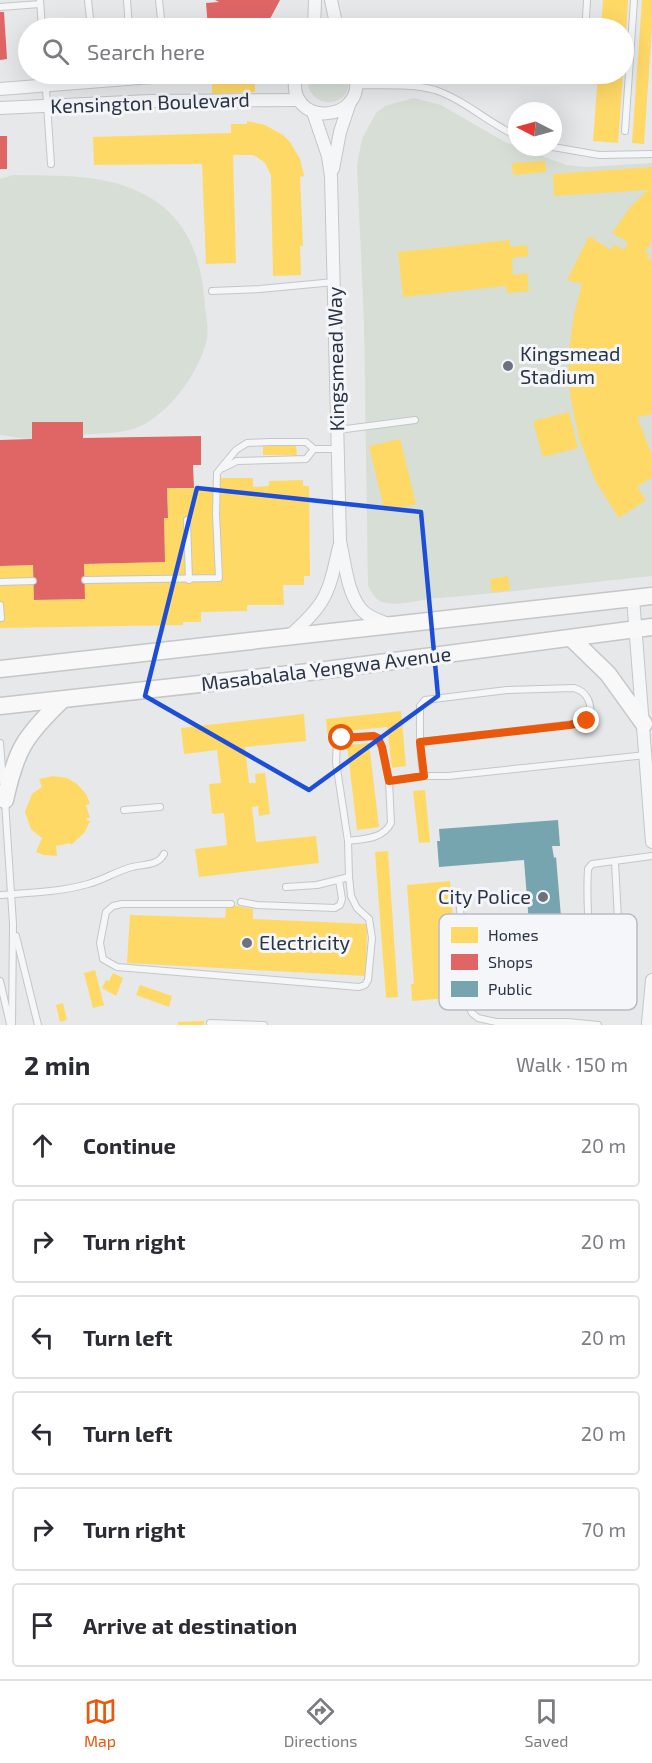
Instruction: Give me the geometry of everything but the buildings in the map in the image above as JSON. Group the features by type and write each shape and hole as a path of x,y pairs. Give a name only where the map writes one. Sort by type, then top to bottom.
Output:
{"main road":[{"name":"Masabalala Yengwa Avenue","path":"0,669 652,597"},
{"name":"Masabalala Yengwa Avenue","path":"0,706 329,670 644,628"},
{"path":"571,638 608,674 644,724"},
{"path":"5,800 11,771 22,746 32,731 61,701"}],"street":[{"path":"314,18 315,0"},
{"path":"331,0 335,18"},
{"name":"Kensington Boulevard","path":"0,89 79,84"},
{"path":"294,84 299,100 313,112 330,114 351,101"},
{"name":"Kingsmead Way","path":"331,176 340,132 351,101 354,84"},
{"name":"Kensington Boulevard","path":"0,108 200,100 299,100"},
{"name":"Kingsmead Way","path":"313,112 328,156 331,176 340,541 348,577 362,610 392,625"},
{"name":"Kingsmead Way","path":"288,637 315,613 322,603 330,585 340,541"},
{"path":"633,598 644,628 644,724 652,842"},
{"path":"649,1023 652,980"}],"lane":[{"path":"88,0 90,18"},
{"path":"127,0 128,18"},
{"path":"159,0 161,18"},
{"path":"586,18 587,0"},
{"path":"631,18 634,0"},
{"path":"0,7 40,2 41,18"},
{"path":"46,84 51,164"},
{"path":"399,84 436,91 458,100 494,125 508,132"},
{"path":"625,131 626,84"},
{"path":"562,149 599,155 652,154"},
{"path":"212,291 260,290 334,282"},
{"path":"338,430 414,420"},
{"path":"85,580 219,579 216,480 220,469 236,450 248,443 306,442 314,449 338,449"},
{"path":"220,469 237,461 306,459 314,449"},
{"path":"188,520 189,580"},
{"path":"0,582 33,581"},
{"path":"0,605 0,618"},
{"path":"420,742 582,723 590,718 590,705 581,690 562,687 507,690 425,700 420,706 420,742 424,776"},
{"path":"231,904 122,904 112,906 106,912 100,943 103,959 117,967 365,986 368,980 372,938 369,919 357,908 351,896 348,841 336,762 337,741 342,738 374,736 378,738 382,747 389,781 391,823 388,829 380,835 348,841"},
{"path":"0,743 13,924 11,1025"},
{"path":"389,781 646,755"},
{"path":"124,810 160,807"},
{"path":"0,895 59,890 87,884 130,868 155,862 165,854"},
{"path":"590,914 588,869 592,864 652,856"},
{"path":"615,862 618,914"},
{"path":"286,887 317,885 349,877"},
{"path":"241,902 257,905 335,908 340,905 342,899 339,880"},
{"path":"459,897 460,914"},
{"path":"13,924 38,1025"},
{"path":"0,981 11,1025"},
{"path":"471,1010 478,1018 496,1022 598,1025"},
{"path":"210,1023 264,1025"}],"highlighted area":[{"path":"197,488 421,512 438,696 309,790 145,696"}],"shaded area":[{"path":"309,84 348,84 344,95 338,100 329,102 313,95"},
{"name":"Kingsmead Stadium","path":"414,98 441,105 508,143 508,156 542,156 566,165 586,167 652,163 652,576 398,604 380,601 369,588 364,322 357,165 362,139 376,113 385,106"},
{"path":"13,175 82,177 116,183 132,189 162,206 174,217 191,243 201,274 207,339 198,363 185,386 168,406 148,422 131,430 113,433 37,439 0,435 0,179"}],"place":[{"name":"Kingsmead Stadium","path":"508,366"},
{"name":"City Police","path":"543,897"},
{"name":"Electricity","path":"247,943"}],"route":[{"path":"342,738 374,736 378,738 389,781 424,776 420,742 570,725 587,721"}]}
